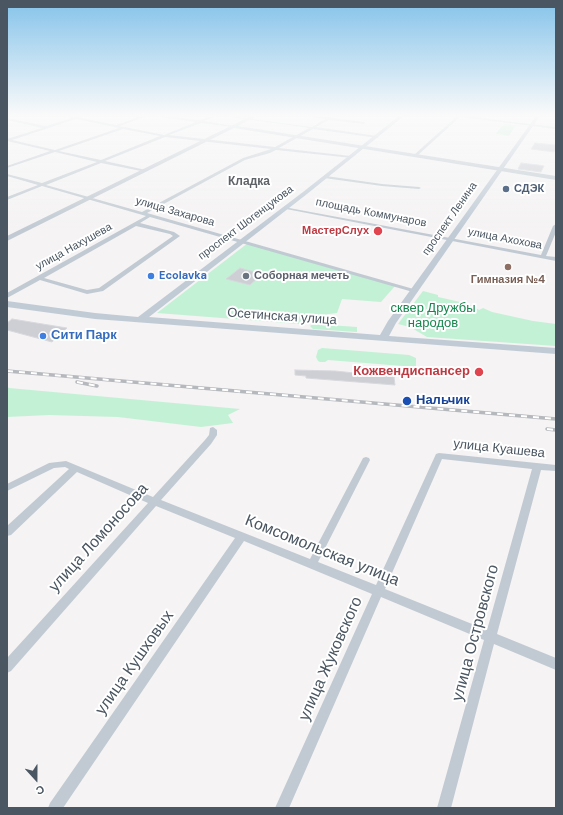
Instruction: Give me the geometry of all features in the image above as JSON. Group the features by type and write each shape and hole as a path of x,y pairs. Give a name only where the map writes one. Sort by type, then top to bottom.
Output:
{"main road":[{"name":"проспект Шогенцукова","path":"141,319 355,154"},
{"name":"проспект Ленина","path":"384,337 391,323 511,154"},
{"name":"Осетинская улица","path":"7,304 71,313 141,319 556,351"}],"street":[{"path":"7,167 47,154"},
{"path":"70,154 144,171"},
{"path":"7,199 120,154"},
{"path":"7,239 178,154"},
{"path":"144,213 244,159 263,154"},
{"path":"326,154 351,157"},
{"path":"410,154 556,178"},
{"name":"улица Захарова","path":"7,172 43,182 44,185"},
{"name":"улица Захарова","path":"7,175 415,291"},
{"path":"326,177 382,185 419,188"},
{"name":"площадь Коммунаров","path":"286,208 451,239"},
{"name":"улица Нахушева","path":"7,296 151,215"},
{"path":"39,278 87,292 101,290 178,236 172,233 136,224"},
{"path":"543,257 556,226"},
{"name":"улица Ахохова","path":"451,239 556,259"},
{"name":"улица Ломоносова","path":"7,667 153,501 208,442 213,435 213,430"},
{"name":"улица Куашева","path":"439,456 556,468"},
{"name":"улица Жуковского","path":"282,808 439,456"},
{"path":"312,564 353,482 366,460"},
{"name":"Комсомольская улица","path":"7,488 52,465 66,464 153,501 379,591 556,664"},
{"name":"улица Островского","path":"444,808 537,466"},
{"path":"7,532 76,468"},
{"name":"улица Кушховых","path":"54,808 242,536"}],"green space":[{"path":"248,243 395,286 381,302 342,299 337,313 314,316 301,320 300,324 157,313"},
{"name":"сквер Дружбы народов","path":"423,291 438,295 438,297 469,304 479,310 483,308 492,312 533,321 556,324 556,346 427,337 410,327 398,324"},
{"path":"313,324 357,327 357,332 313,329 310,326"},
{"path":"322,348 409,355 416,358 416,367 409,370 403,366 328,360 325,362 320,362 316,357 318,350"},
{"path":"7,387 240,409 228,415 233,423 201,427 118,417 49,415 7,417"}],"building":[{"path":"521,163 544,166 541,172 518,169"},
{"name":"Соборная мечеть","path":"240,268 262,274 250,285 226,279"},
{"name":"Сити Парк","path":"12,319 67,328 52,342 7,330 7,323"},
{"name":"Нальчик","path":"295,370 335,371 394,377 395,385 306,378 306,376 295,375"}],"railway":[{"path":"7,371 556,419"},
{"path":"77,382 97,386"},
{"path":"547,429 556,430"}],"place":[{"name":"СДЭК","path":"506,189"},
{"name":"МастерСлух","path":"378,231"},
{"name":"Гимназия №4","path":"508,267"},
{"name":"Ecolavka","path":"151,276"},
{"name":"Соборная мечеть","path":"246,276"},
{"name":"Сити Парк","path":"43,336"},
{"name":"Кожвендиспансер","path":"479,372"},
{"name":"Нальчик","path":"407,401"}],"district":[{"name":"Кладка","path":"249,182"}]}
